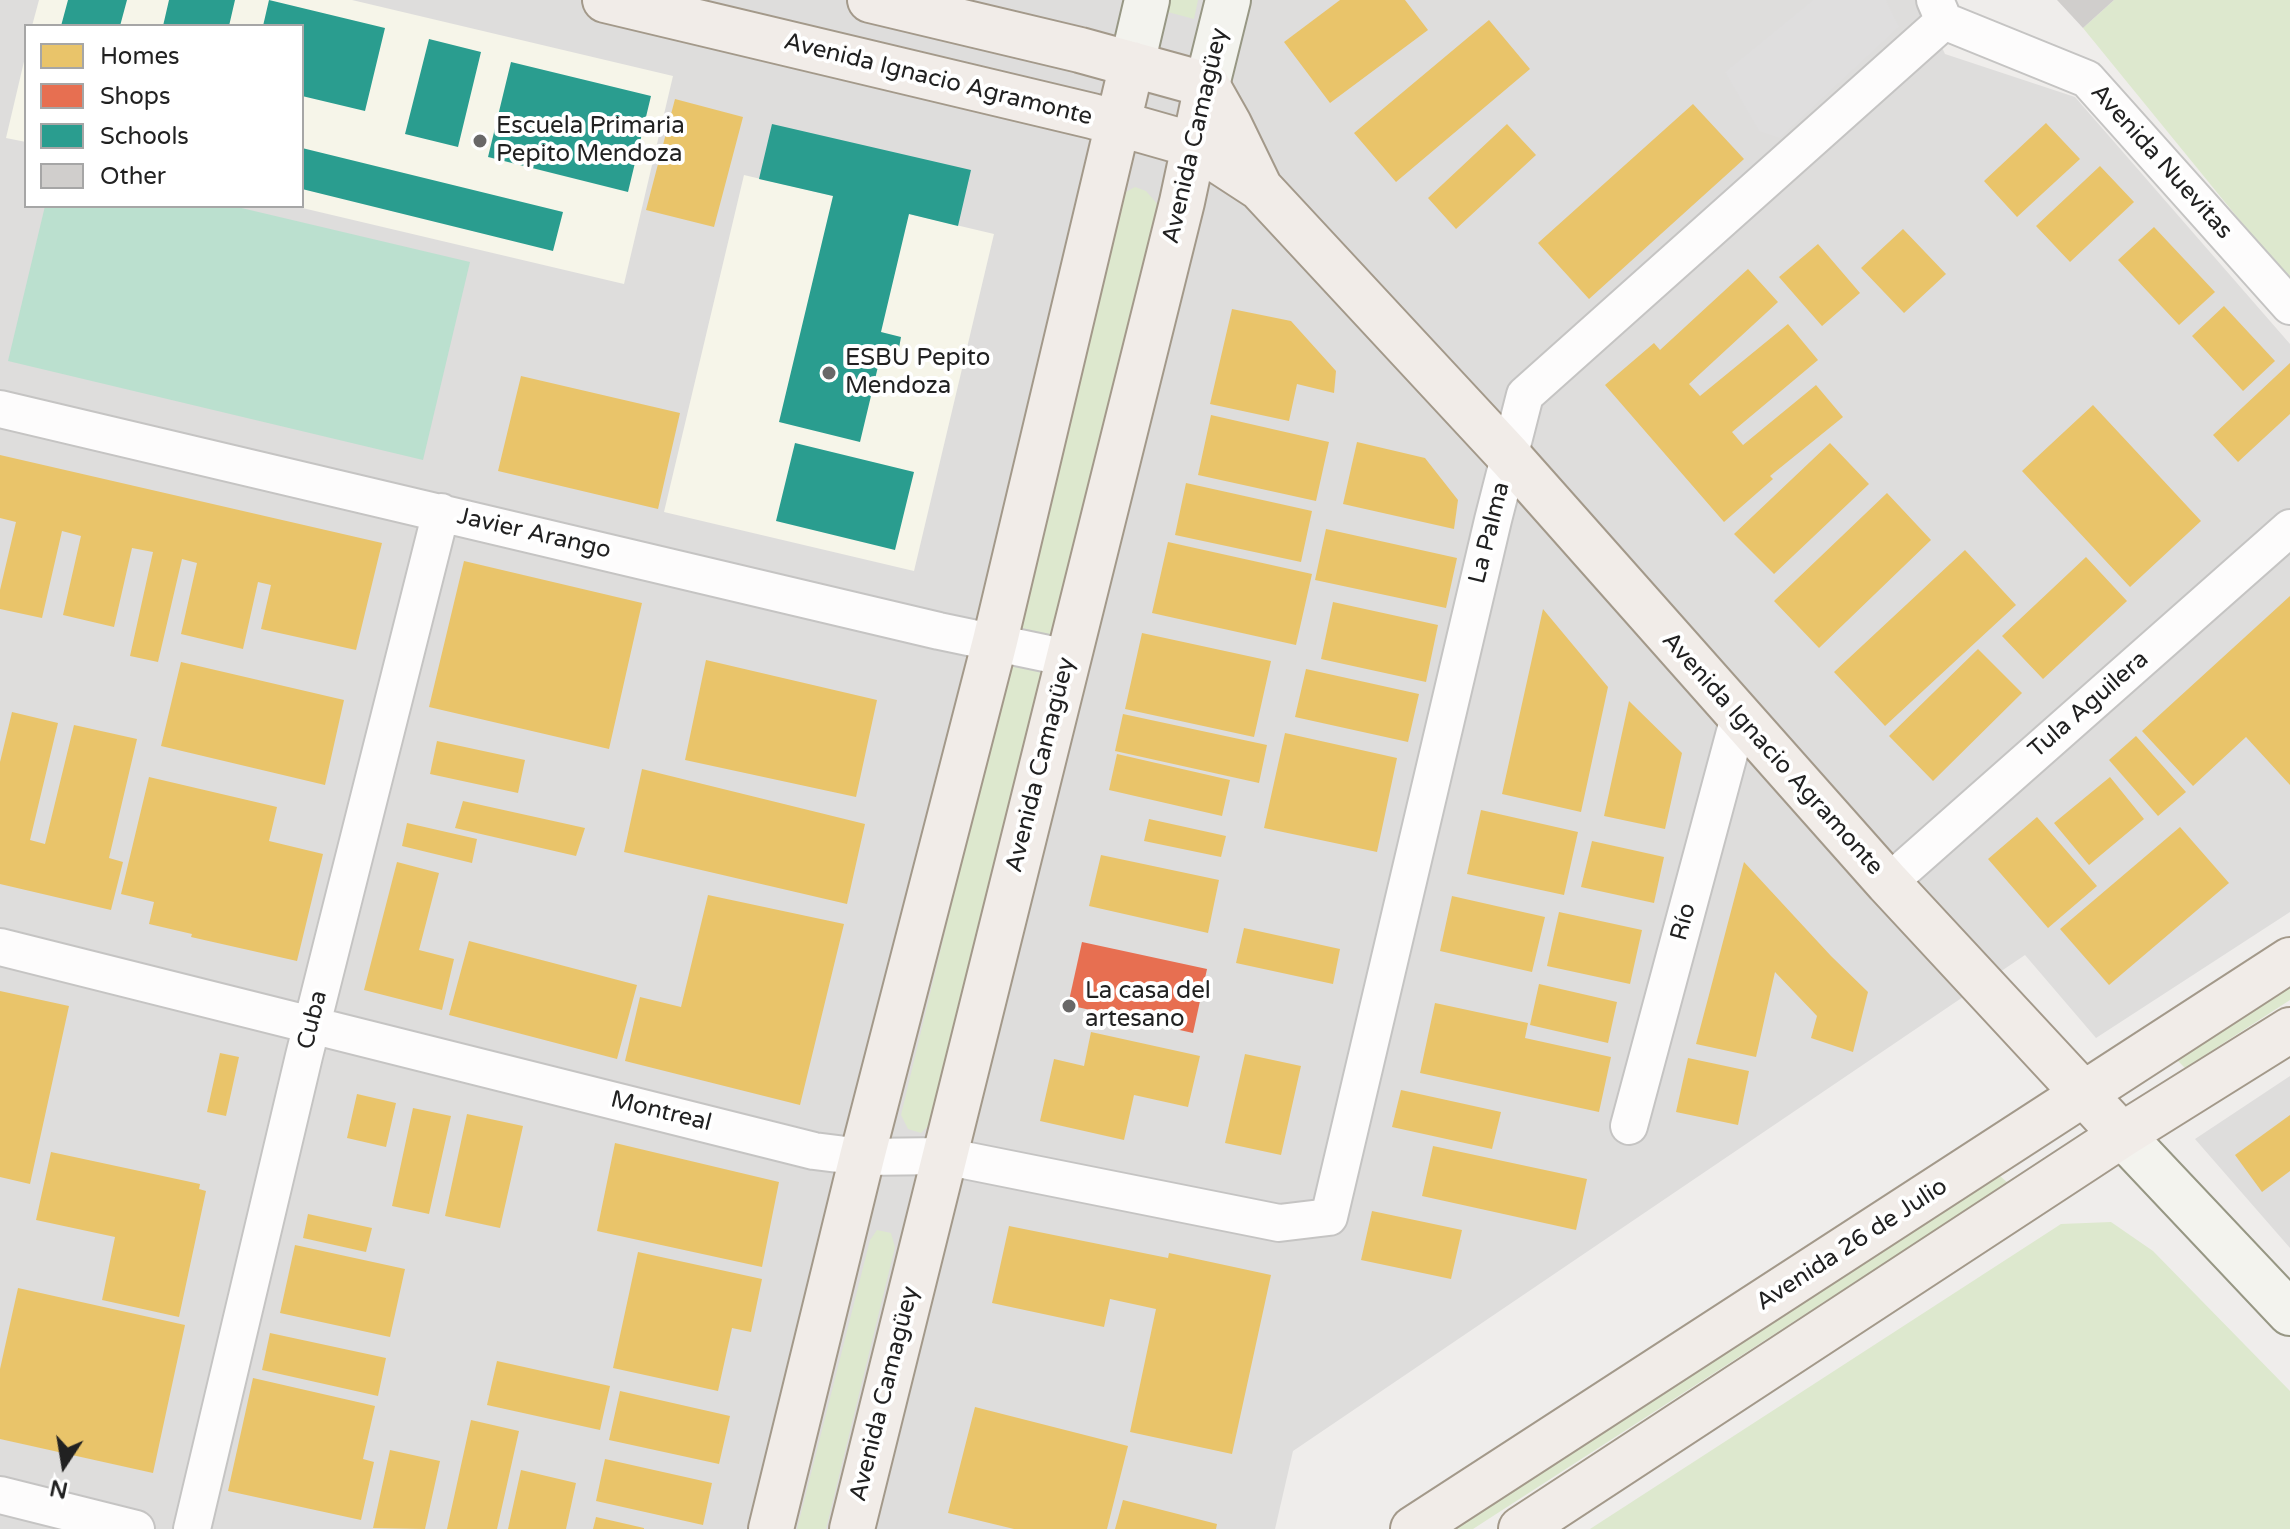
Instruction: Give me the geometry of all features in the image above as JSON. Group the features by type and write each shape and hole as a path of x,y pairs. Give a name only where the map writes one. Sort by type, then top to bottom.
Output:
{"main road":[{"name":"Avenida Ignacio Agramonte","path":"605,0 1194,145 1260,188 1509,456 1888,883 2290,1313"},
{"path":"870,0 1207,85"},
{"path":"771,1529 862,1157 995,641 1147,0"},
{"name":"Avenida Camagüey","path":"852,1529 1228,0"},
{"name":"Avenida Ignacio Agramonte","path":"1207,85 1260,188"},
{"name":"Avenida 26 de Julio","path":"1413,1529 2290,960"},
{"path":"1521,1529 2122,1135 2290,1030"}],"street":[{"name":"Avenida Nuevitas","path":"1939,11 2087,79 2290,306"},
{"name":"La Palma","path":"1329,1217 1525,395 1939,11"},
{"name":"Javier Arango","path":"0,409 939,631 1068,658"},
{"name":"Cuba","path":"192,1529 312,1024 441,512"},
{"name":"Tula Aguilera","path":"1888,883 2290,528"},
{"name":"Río","path":"1629,1126 1739,717"},
{"name":"Montreal","path":"0,947 814,1151 862,1157 944,1156 1279,1223 1329,1217"},
{"path":"0,1495 136,1529"}],"shaded area":[{"path":"0,0 1920,0 1945,54 2075,97 2290,344 2290,912 2096,1038 2025,955 1293,1451 1275,1529 0,1529"},
{"name":"Escuela Primaria Pepito Mendoza","path":"39,0 352,0 673,76 624,284 302,208 304,24 33,24"},
{"path":"1813,0 1886,0 1899,27 1780,138 1759,131 1725,72"},
{"path":"24,62 24,142 6,138"},
{"name":"ESBU Pepito Mendoza","path":"744,175 994,234 914,571 664,512"},
{"path":"2290,1076 2290,1248 2195,1139"}],"green space":[{"path":"1167,0 1198,0 1194,19 1164,11"},
{"path":"2114,0 2290,0 2290,282 2083,28"},
{"path":"1135,187 1146,191 1159,206 932,1122 921,1133 908,1129 901,1115 1122,194"},
{"path":"45,208 241,208 470,262 423,460 8,361"},
{"path":"2290,986 2290,1000 2185,1068 2177,1060"},
{"path":"2000,1176 2008,1183 1473,1529 1454,1529"},
{"path":"2111,1222 2153,1251 2290,1391 2290,1529 1590,1529 2061,1224"},
{"path":"877,1230 891,1233 895,1247 826,1529 797,1529 870,1240"}],"building: Homes":[{"path":"1340,0 1405,0 1428,30 1330,103 1284,42"},
{"path":"1489,20 1530,69 1396,182 1354,133"},
{"path":"675,99 743,117 714,227 646,210"},
{"path":"1693,104 1744,159 1589,299 1538,243"},
{"path":"2046,123 2080,159 2017,217 1984,181"},
{"path":"1507,124 1536,155 1456,229 1428,198"},
{"path":"2100,166 2134,202 2070,262 2036,226"},
{"path":"2154,227 2215,292 2179,325 2118,260"},
{"path":"1903,229 1946,274 1904,313 1861,268"},
{"path":"1818,244 1860,293 1822,326 1779,277"},
{"path":"1748,269 1778,302 1689,384 1700,396 1788,324 1818,360 1732,432 1743,445 1816,385 1843,417 1770,476 1773,479 1724,522 1605,385 1654,343 1660,350"},
{"path":"2224,306 2275,361 2243,391 2192,336"},
{"path":"1232,309 1291,321 1336,371 1334,393 1297,384 1289,421 1210,404"},
{"path":"2290,363 2290,414 2238,462 2213,435"},
{"path":"521,376 680,413 658,509 498,471"},
{"path":"2093,405 2201,521 2130,587 2022,471"},
{"path":"1211,415 1329,442 1316,501 1198,475"},
{"path":"1357,442 1425,458 1458,500 1454,529 1343,504"},
{"path":"1830,443 1869,484 1774,574 1734,534"},
{"path":"0,455 382,543 356,650 261,629 271,585 258,582 243,649 181,634 197,563 182,559 158,662 130,656 153,552 132,548 114,627 63,615 81,536 62,531 42,618 0,609 0,590 16,522 0,518"},
{"path":"1186,483 1312,511 1301,562 1175,535"},
{"path":"1887,493 1931,540 1819,648 1774,601"},
{"path":"1326,529 1457,558 1446,608 1315,580"},
{"path":"1168,542 1312,574 1296,645 1152,613"},
{"path":"1965,550 2016,605 1885,726 1834,672"},
{"path":"2086,557 2127,601 2043,679 2002,636"},
{"path":"464,561 642,603 609,749 429,707"},
{"path":"2290,596 2290,785 2246,737 2193,786 2142,731"},
{"path":"1333,602 1438,625 1426,682 1321,659"},
{"path":"1543,609 1608,687 1581,812 1502,794"},
{"path":"1142,633 1271,661 1254,737 1125,709"},
{"path":"1978,649 2022,693 1933,781 1889,736"},
{"path":"706,660 877,700 856,797 685,760"},
{"path":"181,662 344,700 325,785 161,746"},
{"path":"1306,669 1419,694 1408,742 1295,717"},
{"path":"1629,701 1682,753 1665,829 1604,816"},
{"path":"12,712 58,723 30,840 45,844 74,725 137,739 109,858 123,862 111,910 0,884 0,762"},
{"path":"1123,714 1267,745 1259,783 1115,751"},
{"path":"1285,733 1397,758 1377,852 1264,828"},
{"path":"2136,736 2186,792 2158,816 2109,760"},
{"path":"437,741 525,760 518,793 430,774"},
{"path":"1117,754 1230,780 1222,816 1109,790"},
{"path":"642,769 865,824 847,904 624,852"},
{"path":"149,777 277,807 269,841 323,854 297,961 191,937 192,934 149,924 154,902 121,894"},
{"path":"2110,777 2144,819 2089,865 2054,823"},
{"path":"463,801 585,828 576,856 455,828"},
{"path":"1481,810 1578,832 1564,895 1467,874"},
{"path":"2037,817 2097,886 2048,928 1988,859"},
{"path":"1149,819 1226,836 1221,857 1144,841"},
{"path":"407,823 477,839 472,863 402,846"},
{"path":"2180,827 2229,883 2109,985 2060,929"},
{"path":"1592,841 1664,857 1654,903 1581,887"},
{"path":"1101,855 1219,880 1208,933 1089,906"},
{"path":"397,862 439,873 419,950 454,959 442,1010 364,990"},
{"path":"1744,862 1868,992 1853,1052 1811,1038 1817,1016 1775,972 1756,1057 1696,1044"},
{"path":"708,895 844,924 800,1105 625,1061 640,997 681,1007"},
{"path":"1452,896 1545,917 1532,972 1440,951"},
{"path":"1559,912 1642,930 1630,984 1547,966"},
{"path":"1244,928 1340,949 1333,984 1236,963"},
{"path":"469,941 637,985 617,1059 449,1015"},
{"path":"1539,984 1617,1002 1608,1043 1530,1025"},
{"path":"0,991 69,1006 30,1184 0,1177"},
{"path":"1435,1003 1528,1023 1525,1038 1611,1057 1599,1112 1420,1073"},
{"path":"1091,1032 1200,1056 1188,1107 1134,1095 1124,1140 1040,1121 1054,1059 1084,1066"},
{"path":"220,1053 239,1057 226,1116 207,1112"},
{"path":"1245,1054 1301,1066 1281,1155 1225,1143"},
{"path":"1688,1058 1749,1071 1738,1125 1676,1112"},
{"path":"1401,1090 1501,1112 1492,1149 1392,1127"},
{"path":"357,1094 396,1103 386,1147 347,1138"},
{"path":"413,1108 451,1116 429,1214 392,1206"},
{"path":"467,1114 523,1126 500,1228 445,1216"},
{"path":"2290,1115 2290,1171 2262,1192 2235,1155"},
{"path":"615,1143 779,1182 762,1267 597,1231"},
{"path":"1433,1146 1587,1179 1576,1230 1422,1196"},
{"path":"51,1152 200,1184 199,1189 206,1191 179,1317 102,1300 115,1237 36,1220"},
{"path":"1372,1211 1462,1230 1451,1279 1361,1260"},
{"path":"308,1214 372,1228 366,1252 303,1238"},
{"path":"1009,1226 1168,1258 1169,1253 1271,1275 1232,1454 1130,1432 1156,1309 1110,1299 1104,1327 992,1303"},
{"path":"295,1245 405,1269 390,1337 280,1313"},
{"path":"638,1252 762,1279 751,1332 732,1328 718,1391 613,1368"},
{"path":"18,1288 185,1325 153,1473 0,1439 0,1369"},
{"path":"270,1333 386,1358 378,1396 262,1370"},
{"path":"497,1361 610,1386 600,1430 487,1405"},
{"path":"253,1378 375,1406 363,1459 374,1462 361,1520 228,1491"},
{"path":"620,1391 730,1416 719,1464 609,1440"},
{"path":"975,1407 1128,1446 1107,1529 1014,1529 948,1513"},
{"path":"471,1420 519,1431 497,1529 447,1529"},
{"path":"390,1450 440,1461 425,1529 373,1528"},
{"path":"605,1459 712,1483 703,1525 596,1501"},
{"path":"521,1470 576,1483 566,1529 508,1529"},
{"path":"1123,1500 1217,1524 1216,1529 1115,1529"},
{"path":"596,1517 644,1528 644,1529 593,1529"}],"building: Shops":[{"path":"1082,942 1207,969 1193,1033 1068,1005"}],"building: Schools":[{"path":"68,0 127,0 121,24 62,24"},
{"path":"169,0 235,0 229,24 163,24"},
{"path":"269,0 385,28 365,111 304,96 304,24 263,24"},
{"path":"429,39 481,52 458,147 405,134"},
{"path":"511,62 651,96 628,192 488,157"},
{"path":"772,124 971,170 958,226 909,214 881,332 901,337 899,348 896,358 881,354 860,442 779,422 833,196 759,179"},
{"path":"304,148 563,212 553,251 304,189"},
{"path":"795,443 914,472 895,550 776,521"}],"building: Other":[{"path":"2057,0 2114,0 2083,28"}],"place":[{"name":"Escuela Primaria Pepito Mendoza","path":"480,141"},
{"name":"ESBU Pepito Mendoza","path":"829,373"},
{"name":"La casa del artesano","path":"1069,1006"}]}
